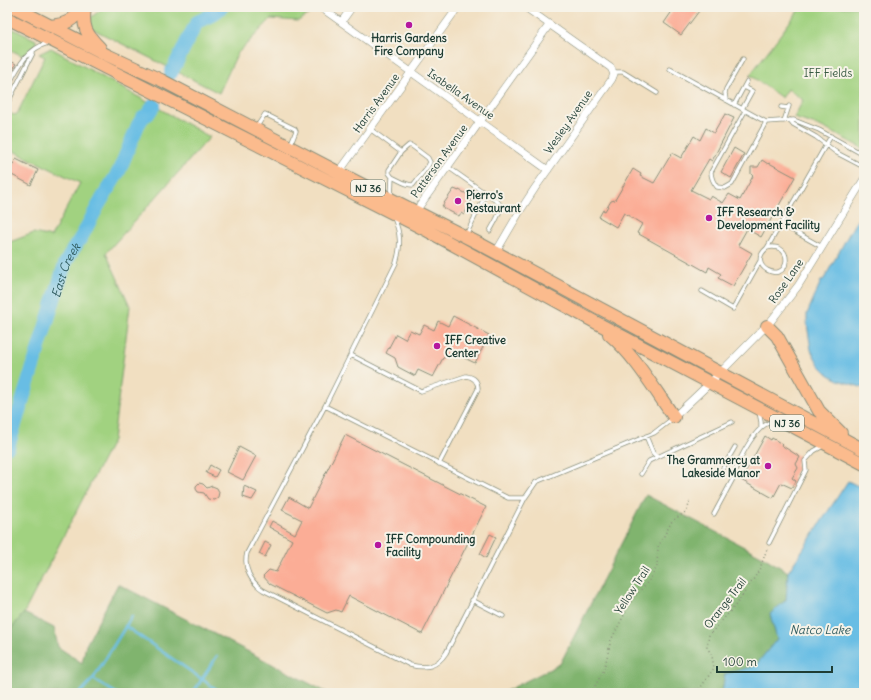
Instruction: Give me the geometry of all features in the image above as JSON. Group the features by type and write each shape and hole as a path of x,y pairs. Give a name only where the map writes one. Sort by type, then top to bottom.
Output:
{"highway":[{"name":"NJ 36","path":"14,7 161,80 496,252 715,378 757,407 864,464"},
{"path":"50,26 60,25 72,20 84,7"},
{"path":"84,7 85,29 88,35 107,54"},
{"name":"NJ 36","path":"7,18 428,231 595,322 864,450"},
{"path":"595,322 619,343 635,362 674,417"},
{"path":"767,326 777,336 819,411 852,444"}],"street":[{"path":"342,21 352,7"},
{"name":"Harris Avenue","path":"339,172 458,7"},
{"path":"525,7 611,68 614,72"},
{"name":"Isabella Avenue","path":"323,8 548,170"},
{"name":"Patterson Avenue","path":"416,211 549,25"},
{"name":"Wesley Avenue","path":"496,252 520,211 612,79 614,72"},
{"name":"Rose Lane","path":"674,417 767,326 798,286 864,179"}],"lane":[{"path":"7,88 19,64 43,45 54,42"},
{"path":"7,104 34,51"},
{"path":"726,100 724,93 743,59"},
{"path":"670,69 766,122 794,120 819,130 864,155"},
{"path":"614,72 623,72 656,93"},
{"path":"734,104 747,81"},
{"path":"744,87 752,91 744,110 712,172 712,180 717,187 725,188 732,184 766,122"},
{"path":"781,107 788,107 784,121"},
{"path":"256,129 265,114 289,126 296,131 290,147"},
{"path":"790,120 793,124 837,153 864,166"},
{"path":"370,128 401,152"},
{"path":"767,248 775,246 783,250 786,258 784,267 777,272 768,271 762,266 762,254 767,248 831,136"},
{"path":"391,199 392,178 389,174 389,170 401,152 409,145 412,146 428,158 430,162 413,185 405,184 392,178"},
{"path":"448,167 499,202 501,206 490,231"},
{"path":"465,236 486,194"},
{"path":"391,212 400,237 400,249 396,263 325,406 247,553 247,572 256,586 410,665 419,667 433,666 442,659 525,498 536,482 654,433 674,417"},
{"path":"780,224 822,247"},
{"path":"702,292 733,309 761,260"},
{"path":"351,355 422,392 466,376 472,377 476,380 478,389 439,464"},
{"path":"325,406 508,498 525,498"},
{"path":"757,407 761,419 760,429"},
{"path":"714,514 753,437 768,423 779,419"},
{"path":"641,474 649,461 732,422"},
{"path":"646,436 653,453 657,457"},
{"path":"769,543 806,470 805,461 814,451 826,444"},
{"path":"723,468 734,447"},
{"path":"472,600 503,616"}],"path":[{"name":"Yellow Trail","path":"591,693 604,670 611,640 632,600 651,578 656,566 658,547 672,521 687,511 690,501"},
{"name":"Orange Trail","path":"697,693 714,668 712,656 707,647 709,635 735,606 755,577 765,558 769,543"}],"green space":[{"path":"104,7 321,7 298,21 271,19 237,54 219,93 83,24"},
{"name":"IFF Fields","path":"801,7 857,7 864,10 864,149 822,127 794,118 803,100 788,89 782,98 750,75"},
{"path":"7,26 36,40 36,45 23,56 7,48"},
{"path":"51,48 210,137 106,253 130,306 113,440 24,613 7,634 7,407 10,397 7,393 7,243 34,233 51,237 80,183 7,148 7,115 9,113 14,115 17,114 45,57 39,54"},
{"path":"646,495 765,558 788,572 786,600 770,614 777,639 755,666 725,674 722,693 502,693 560,664"},
{"path":"118,584 328,693 7,693 7,634 24,613 54,628 58,647 82,663 86,645"}],"water":[{"path":"864,213 864,388 838,380 828,374 819,365 811,350 807,314 821,281 824,279 855,223"},
{"name":"Natco Lake","path":"848,481 864,489 864,693 722,693 725,674 755,666 777,639 770,614 786,600 788,572"}],"building":[{"path":"675,7 702,7 681,35 664,23"},
{"path":"7,59 16,64 7,81"},
{"name":"IFF Research & Development Facility","path":"725,114 734,118 712,161 709,159 691,190 709,199 711,196 723,203 729,194 740,200 753,176 751,174 751,167 758,167 762,160 795,177 761,237 747,229 738,245 752,253 733,286 718,278 721,274 709,267 707,272 637,233 642,224 624,213 616,227 599,217 611,201 615,200 633,169 641,174 640,176 654,183 672,153 681,158 694,136 700,140 706,128 714,133"},
{"path":"734,148 744,154 731,178 721,172"},
{"path":"16,159 38,170 31,185 8,173"},
{"name":"Pierro's Restaurant","path":"454,189 473,197 464,215 461,213 459,216 443,208 444,206 442,206"},
{"name":"IFF Creative Center","path":"453,316 489,335 475,363 456,354 443,358 433,377 418,370 415,376 398,367 395,358 386,353 396,334 405,339 410,330 419,334 424,325 434,330 438,321 448,326"},
{"name":"IFF Compounding Facility","path":"345,435 486,507 422,634 349,596 341,612 336,610 327,613 270,584 263,576 269,570 276,572 292,540 269,527 272,521 295,534 302,520 282,510 289,497 308,508"},
{"path":"765,436 782,444 781,445 800,457 796,464 798,468 792,478 796,481 792,488 781,483 773,498 741,480"},
{"path":"239,447 256,456 243,480 227,472"},
{"path":"210,465 219,470 215,477 206,473"},
{"path":"199,483 203,484 207,488 212,486 217,488 219,492 218,497 214,500 208,499 204,493 198,492 196,486"},
{"path":"244,486 257,492 252,500 243,497"},
{"path":"490,534 496,537 486,558 480,554"},
{"path":"265,542 271,545 265,557 259,554"}],"waterway":[{"name":"East Creek","path":"171,73 197,22 212,15 222,7"},
{"name":"East Creek","path":"8,447 65,264 119,171 138,125 154,105"},
{"path":"80,693 93,679 132,616"},
{"path":"125,626 222,693"},
{"path":"193,693 217,656"},
{"path":"93,679 116,693"}],"place":[{"name":"Harris Gardens Fire Company","path":"409,25"},
{"name":"Pierro's Restaurant","path":"458,201"},
{"name":"IFF Research & Development Facility","path":"709,218"},
{"name":"IFF Creative Center","path":"437,346"},
{"name":"The Grammercy at Lakeside Manor","path":"768,466"},
{"name":"IFF Compounding Facility","path":"378,545"}]}
